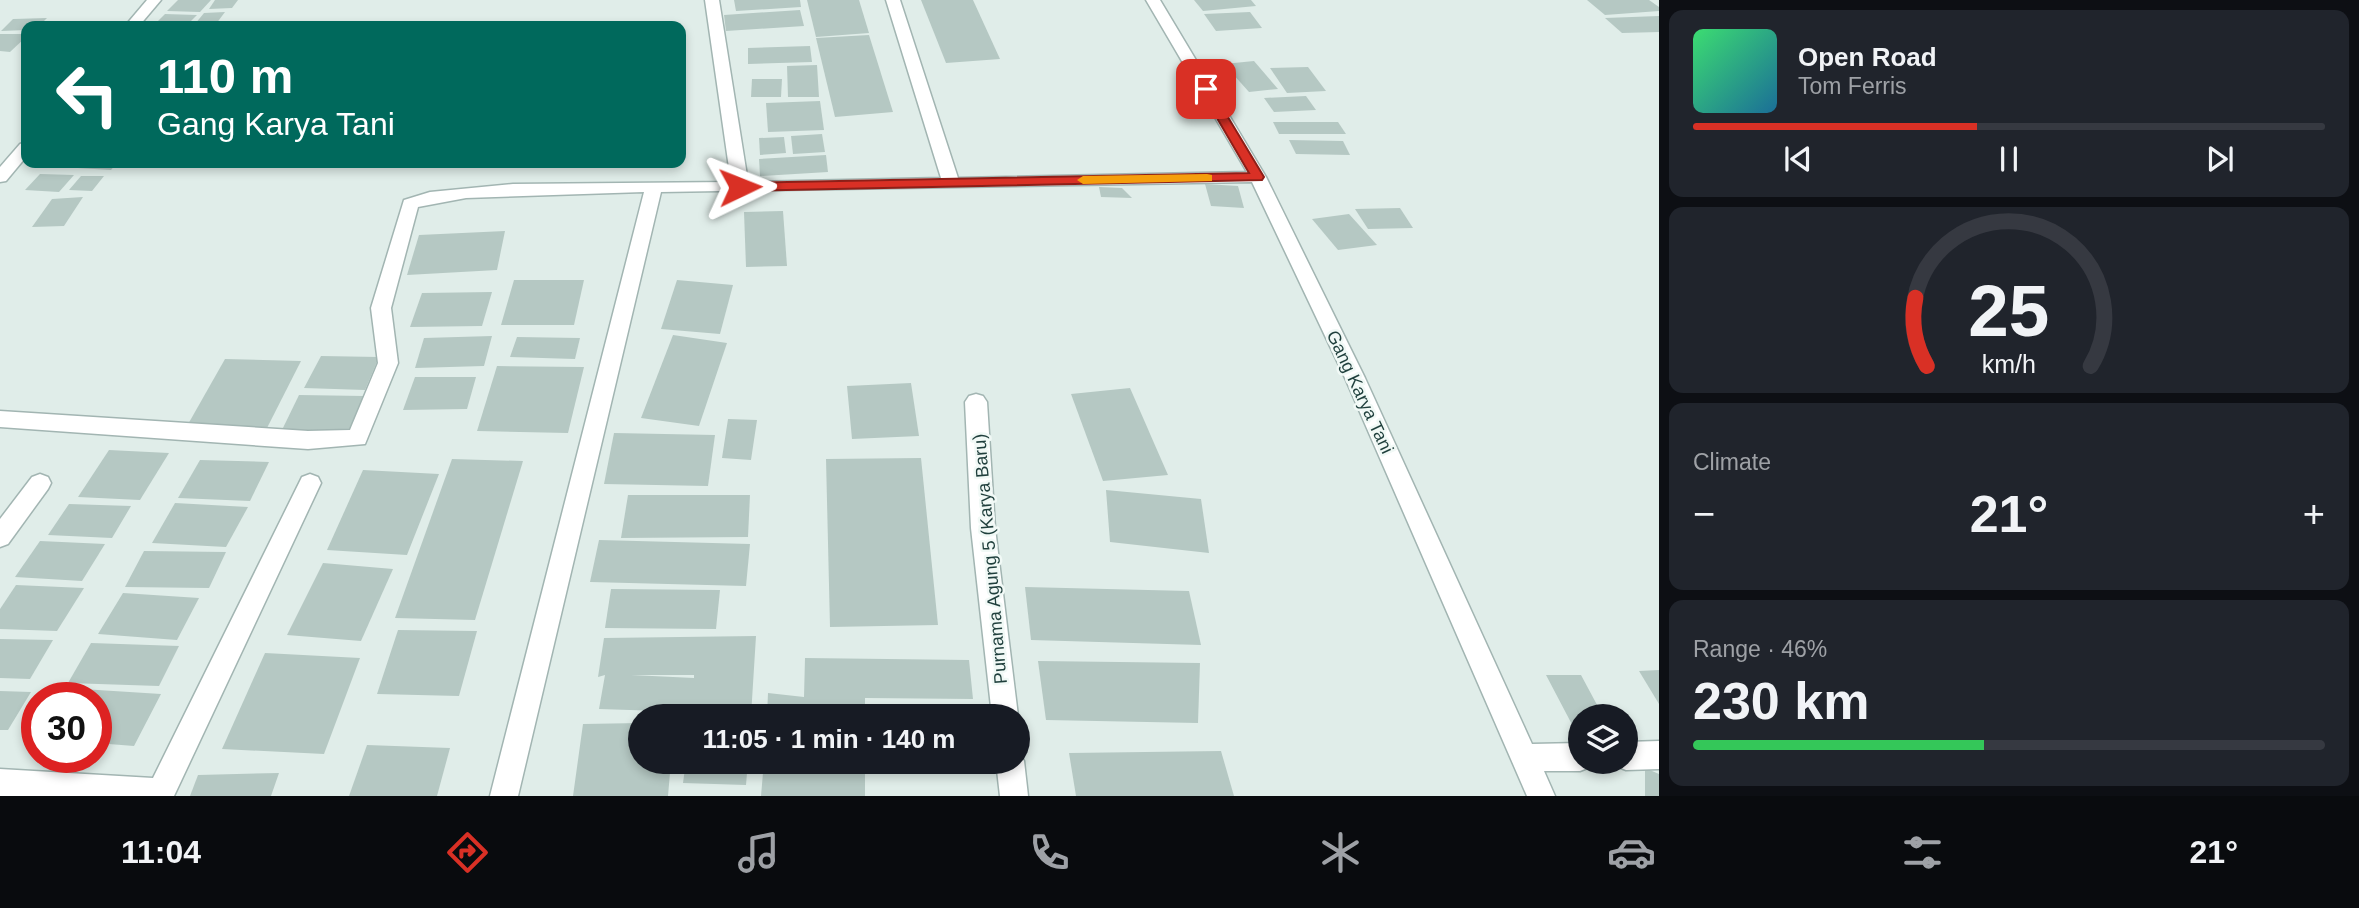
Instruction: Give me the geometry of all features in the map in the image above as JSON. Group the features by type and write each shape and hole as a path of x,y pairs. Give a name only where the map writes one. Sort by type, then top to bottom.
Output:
{"street":[{"path":"136,21 155,0"},
{"path":"712,0 740,187"},
{"path":"893,0 951,182"},
{"name":"Gang Karya Tani","path":"1153,0 1258,177 1355,378 1541,796"},
{"path":"0,177 21,153"},
{"path":"0,419 307,440 357,438 388,363 381,308 410,204 422,198 489,191 654,186 740,187 1258,177"},
{"path":"505,796 654,186"},
{"name":"Purnama Agung 5 (Karya Baru)","path":"976,402 983,528 1004,704"},
{"path":"0,537 40,483"},
{"path":"0,783 160,795 310,483"},
{"path":"1638,756 1659,755"},
{"path":"1523,758 1568,757"},
{"path":"1011,774 1014,796"}],"building":[{"path":"178,0 211,0 200,12 167,11"},
{"path":"215,0 238,0 232,8 209,9"},
{"path":"734,0 800,0 801,7 736,11"},
{"path":"807,0 859,0 869,33 816,37"},
{"path":"921,0 973,0 1000,59 946,63"},
{"path":"1194,0 1251,0 1256,6 1203,11"},
{"path":"1587,0 1649,0 1659,7 1659,11 1605,15"},
{"path":"800,10 804,26 726,31 724,15"},
{"path":"225,12 218,21 197,21 204,13"},
{"path":"1250,12 1262,28 1216,31 1204,14"},
{"path":"165,14 197,15 191,21 158,21"},
{"path":"1659,16 1659,32 1622,33 1605,18"},
{"path":"47,18 44,21 21,21 21,30 1,31 13,19"},
{"path":"0,34 21,34 21,42 10,52 0,51"},
{"path":"869,35 893,112 835,117 816,38"},
{"path":"810,46 812,62 748,64 748,48"},
{"path":"1254,61 1278,89 1249,92 1224,64"},
{"path":"817,65 819,97 788,97 787,66"},
{"path":"1308,67 1326,91 1287,93 1270,68"},
{"path":"752,79 782,79 781,97 751,97"},
{"path":"1306,96 1316,110 1274,112 1264,98"},
{"path":"820,101 824,130 768,132 766,103"},
{"path":"1273,122 1338,122 1346,134 1279,134"},
{"path":"822,134 825,152 793,154 791,136"},
{"path":"784,137 786,153 760,155 759,138"},
{"path":"1289,140 1343,141 1350,155 1296,154"},
{"path":"826,155 828,172 760,176 759,159"},
{"path":"78,168 113,168 111,170"},
{"path":"40,174 74,175 59,192 25,190"},
{"path":"81,176 104,176 92,191 69,190"},
{"path":"1205,184 1238,186 1244,208 1211,206"},
{"path":"1099,187 1122,188 1132,198 1101,197"},
{"path":"83,197 64,226 32,227 52,199"},
{"path":"1400,208 1413,228 1368,229 1355,209"},
{"path":"783,211 787,266 746,267 744,212"},
{"path":"1349,214 1377,245 1338,250 1312,219"},
{"path":"505,231 497,270 407,275 419,235"},
{"path":"514,280 584,280 574,325 501,325"},
{"path":"677,280 733,285 720,334 661,329"},
{"path":"492,292 482,326 410,327 422,293"},
{"path":"673,335 727,343 699,426 641,418"},
{"path":"492,336 484,366 415,368 424,338"},
{"path":"517,337 580,338 575,359 510,357"},
{"path":"321,356 379,357 365,390 304,388"},
{"path":"225,359 301,361 267,428 187,426"},
{"path":"497,366 584,367 568,433 477,431"},
{"path":"415,377 476,377 467,409 403,410"},
{"path":"911,383 919,436 852,439 847,386"},
{"path":"1130,388 1168,475 1103,481 1071,394"},
{"path":"299,395 364,396 348,434 281,432"},
{"path":"728,419 757,420 751,460 722,458"},
{"path":"614,433 715,435 708,486 604,484"},
{"path":"109,450 169,453 140,500 78,497"},
{"path":"921,458 938,625 830,627 826,459"},
{"path":"452,459 523,461 475,620 395,618"},
{"path":"200,460 269,462 250,501 178,498"},
{"path":"363,470 439,474 407,555 327,550"},
{"path":"1106,490 1201,499 1209,553 1110,542"},
{"path":"628,495 750,495 748,537 621,538"},
{"path":"175,503 248,507 226,547 152,543"},
{"path":"69,504 131,506 112,538 48,535"},
{"path":"599,540 750,544 746,586 590,582"},
{"path":"40,541 105,544 82,581 15,577"},
{"path":"144,551 226,552 209,588 125,587"},
{"path":"323,563 393,569 361,641 287,635"},
{"path":"16,585 84,588 57,631 0,629 0,609"},
{"path":"1025,587 1189,591 1201,645 1031,640"},
{"path":"611,589 720,590 716,629 605,628"},
{"path":"123,593 199,598 177,640 98,634"},
{"path":"398,630 477,631 459,696 377,694"},
{"path":"756,636 752,704 628,704 628,710 599,709 605,675 598,677 604,638","holes":["631,675 694,675 694,678"]},
{"path":"0,639 53,640 30,679 0,678"},
{"path":"91,643 179,646 159,686 69,682"},
{"path":"265,653 360,658 324,754 222,749"},
{"path":"805,658 969,660 973,699 865,698 865,704 768,704 768,693 804,697"},
{"path":"1038,661 1200,663 1198,723 1046,720"},
{"path":"1659,670 1659,704 1639,671"},
{"path":"1546,675 1581,675 1597,704 1568,704 1568,717"},
{"path":"0,691 21,692 21,709 8,730 0,730"},
{"path":"112,691 161,694 134,746 112,744"},
{"path":"628,723 628,774 670,774 668,796 573,796 583,724"},
{"path":"367,745 450,748 437,796 349,796"},
{"path":"1221,751 1234,796 1076,796 1069,753"},
{"path":"1645,768 1659,774 1659,796 1645,796"},
{"path":"279,773 271,796 190,796 198,775"},
{"path":"684,774 747,774 746,785 683,783"},
{"path":"763,774 865,774 865,796 761,796"}],"slow traffic":[{"path":"1083,180 1207,178"}],"route":[{"path":"740,187 1258,177 1206,89"}]}
